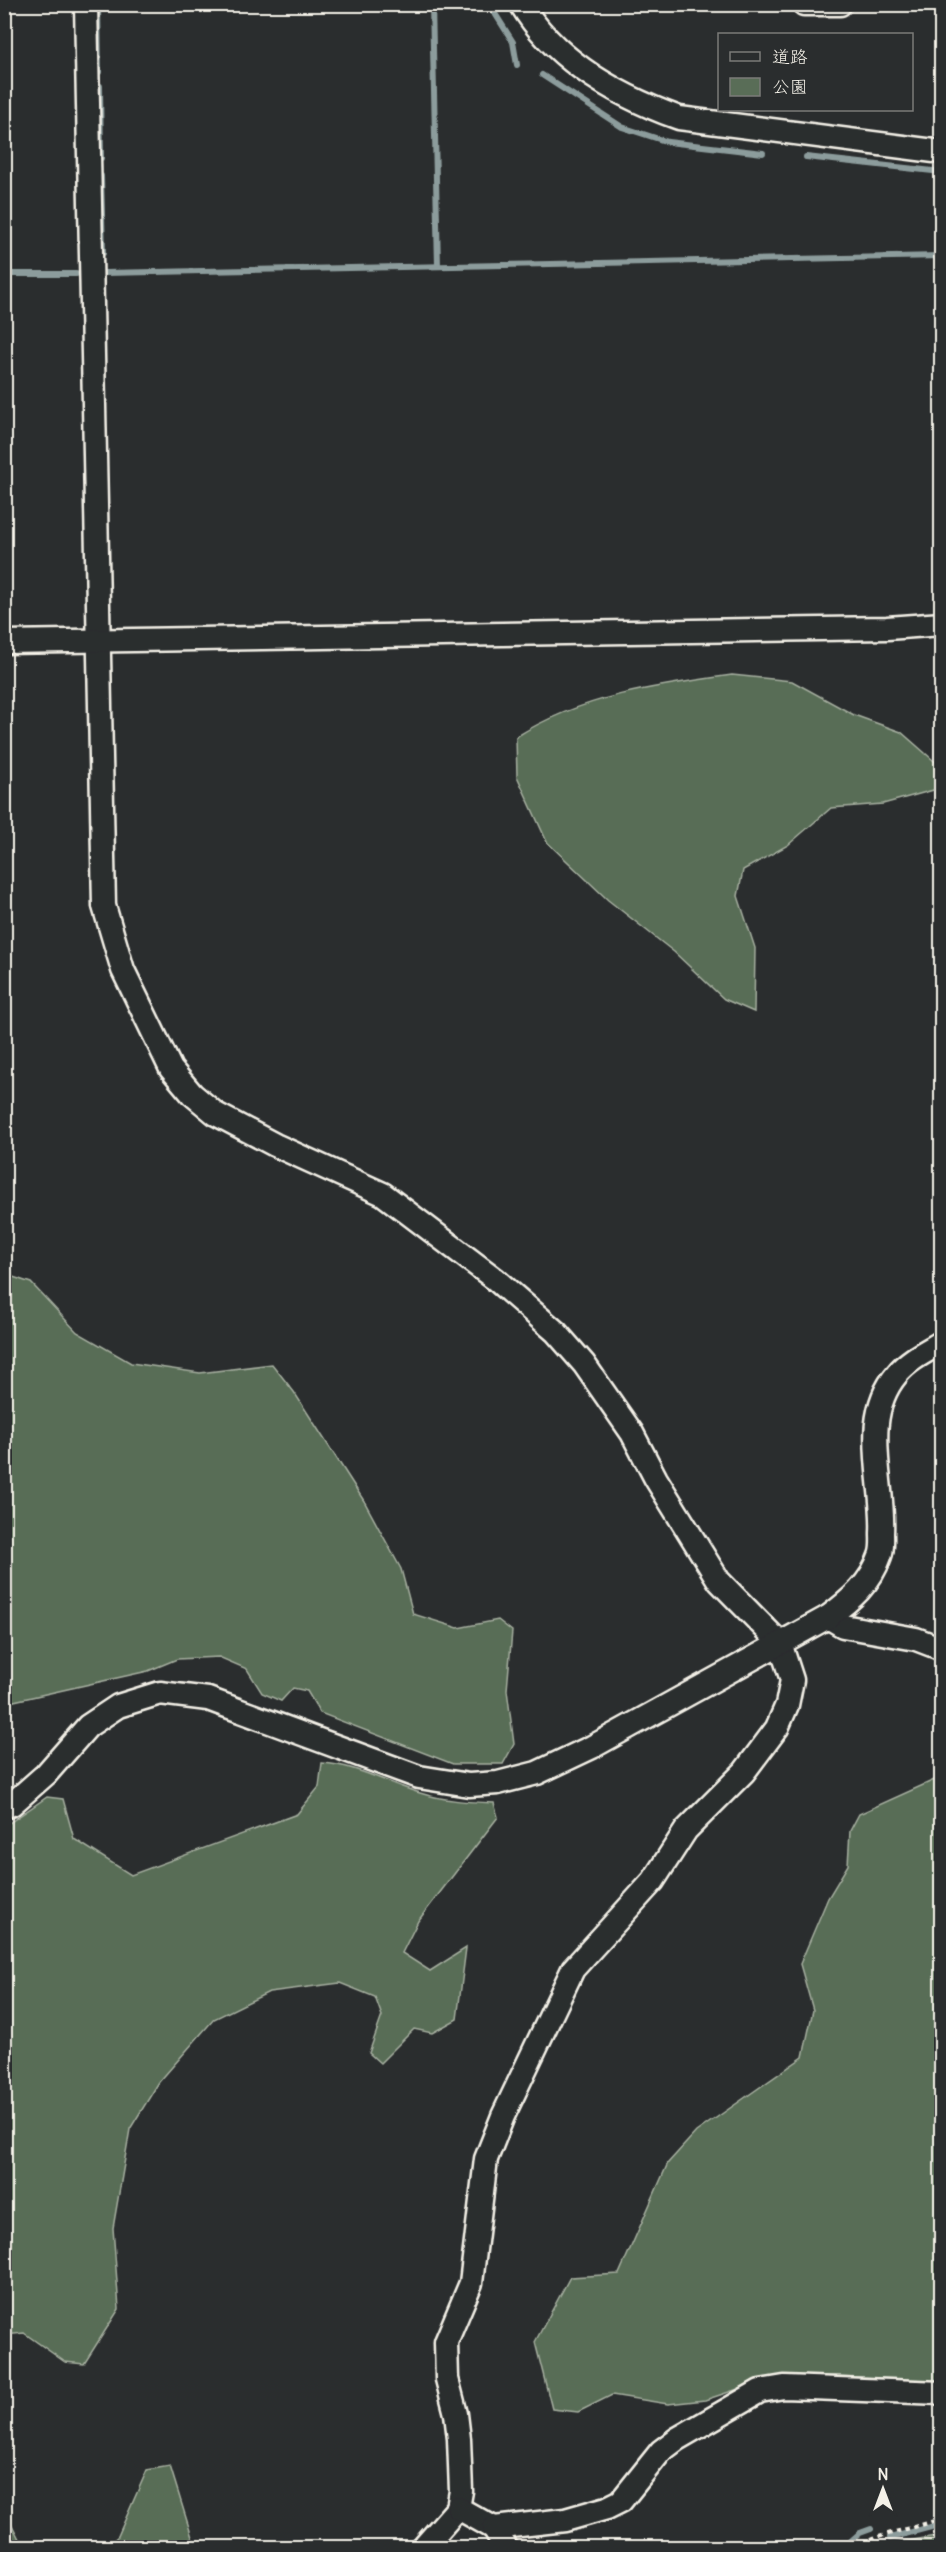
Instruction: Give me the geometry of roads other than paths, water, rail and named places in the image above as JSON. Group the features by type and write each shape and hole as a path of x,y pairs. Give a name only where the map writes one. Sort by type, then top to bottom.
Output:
{"street":[{"path":"86,4 104,906 123,970 171,1069 192,1094 216,1114 275,1145 383,1194 459,1250 556,1332 584,1364 632,1433 656,1479 719,1581 780,1643 792,1680 787,1705 777,1728 744,1772 686,1830 653,1881 573,1968 559,1994 486,2159 471,2283 446,2342 444,2357 459,2439 461,2491 458,2508 423,2547"},
{"path":"521,4 532,22 562,54 652,109 679,118 942,153"},
{"path":"804,4 840,4"},
{"path":"4,642 887,628 942,624"},
{"path":"4,1807 12,1804 46,1774 87,1726 118,1706 160,1693 208,1699 419,1777 469,1785 498,1783 537,1773 592,1747 828,1617 852,1599 870,1578 881,1554 883,1520 876,1450 876,1423 884,1396 897,1373 942,1342"},
{"path":"828,1617 843,1626 916,1639 942,1649"},
{"path":"494,2528 553,2522 607,2508 621,2501 662,2451 677,2439 760,2391 784,2387 942,2393"},
{"path":"458,2508 494,2528 506,2547"}],"waterway":[{"path":"98,4 99,72"},
{"path":"432,4 438,266"},
{"path":"489,4 513,42 517,65"},
{"path":"542,75 622,127 668,142 763,153"},
{"path":"100,86 101,158"},
{"path":"806,157 942,172"},
{"path":"101,176 103,253"},
{"path":"105,273 942,256"},
{"path":"4,274 76,274"},
{"path":"890,2538 942,2524"},
{"path":"843,2548 860,2533 871,2529"}]}
